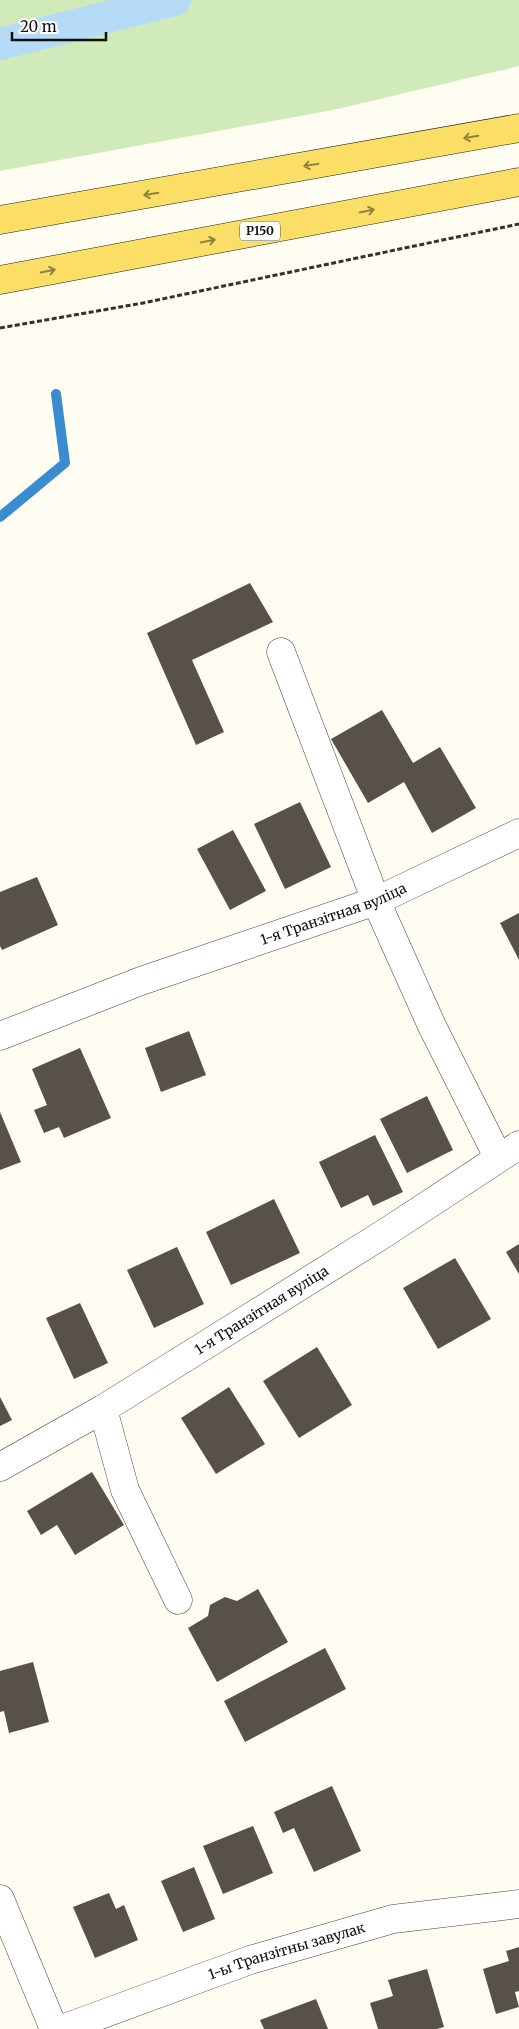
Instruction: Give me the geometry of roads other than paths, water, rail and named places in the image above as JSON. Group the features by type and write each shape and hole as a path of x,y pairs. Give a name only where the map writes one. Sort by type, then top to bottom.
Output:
{"main road":[{"path":"0,220 519,128"},
{"name":"Р150","path":"0,280 519,182"}],"street":[{"path":"281,652 376,901 432,1026 509,1151"},
{"name":"1-я Транзітная вуліца","path":"0,1036 141,981 376,901 519,833"},
{"name":"1-я Транзітная вуліца","path":"0,1467 103,1409 377,1238 509,1151"},
{"path":"103,1409 125,1490 178,1600"},
{"path":"0,1899 54,2029"},
{"name":"1-ы Транзітны завулак","path":"62,2029 250,1960 394,1920 519,1904"}],"waterway":[{"path":"0,44 175,0"},
{"path":"0,517 65,463 56,394"}]}
